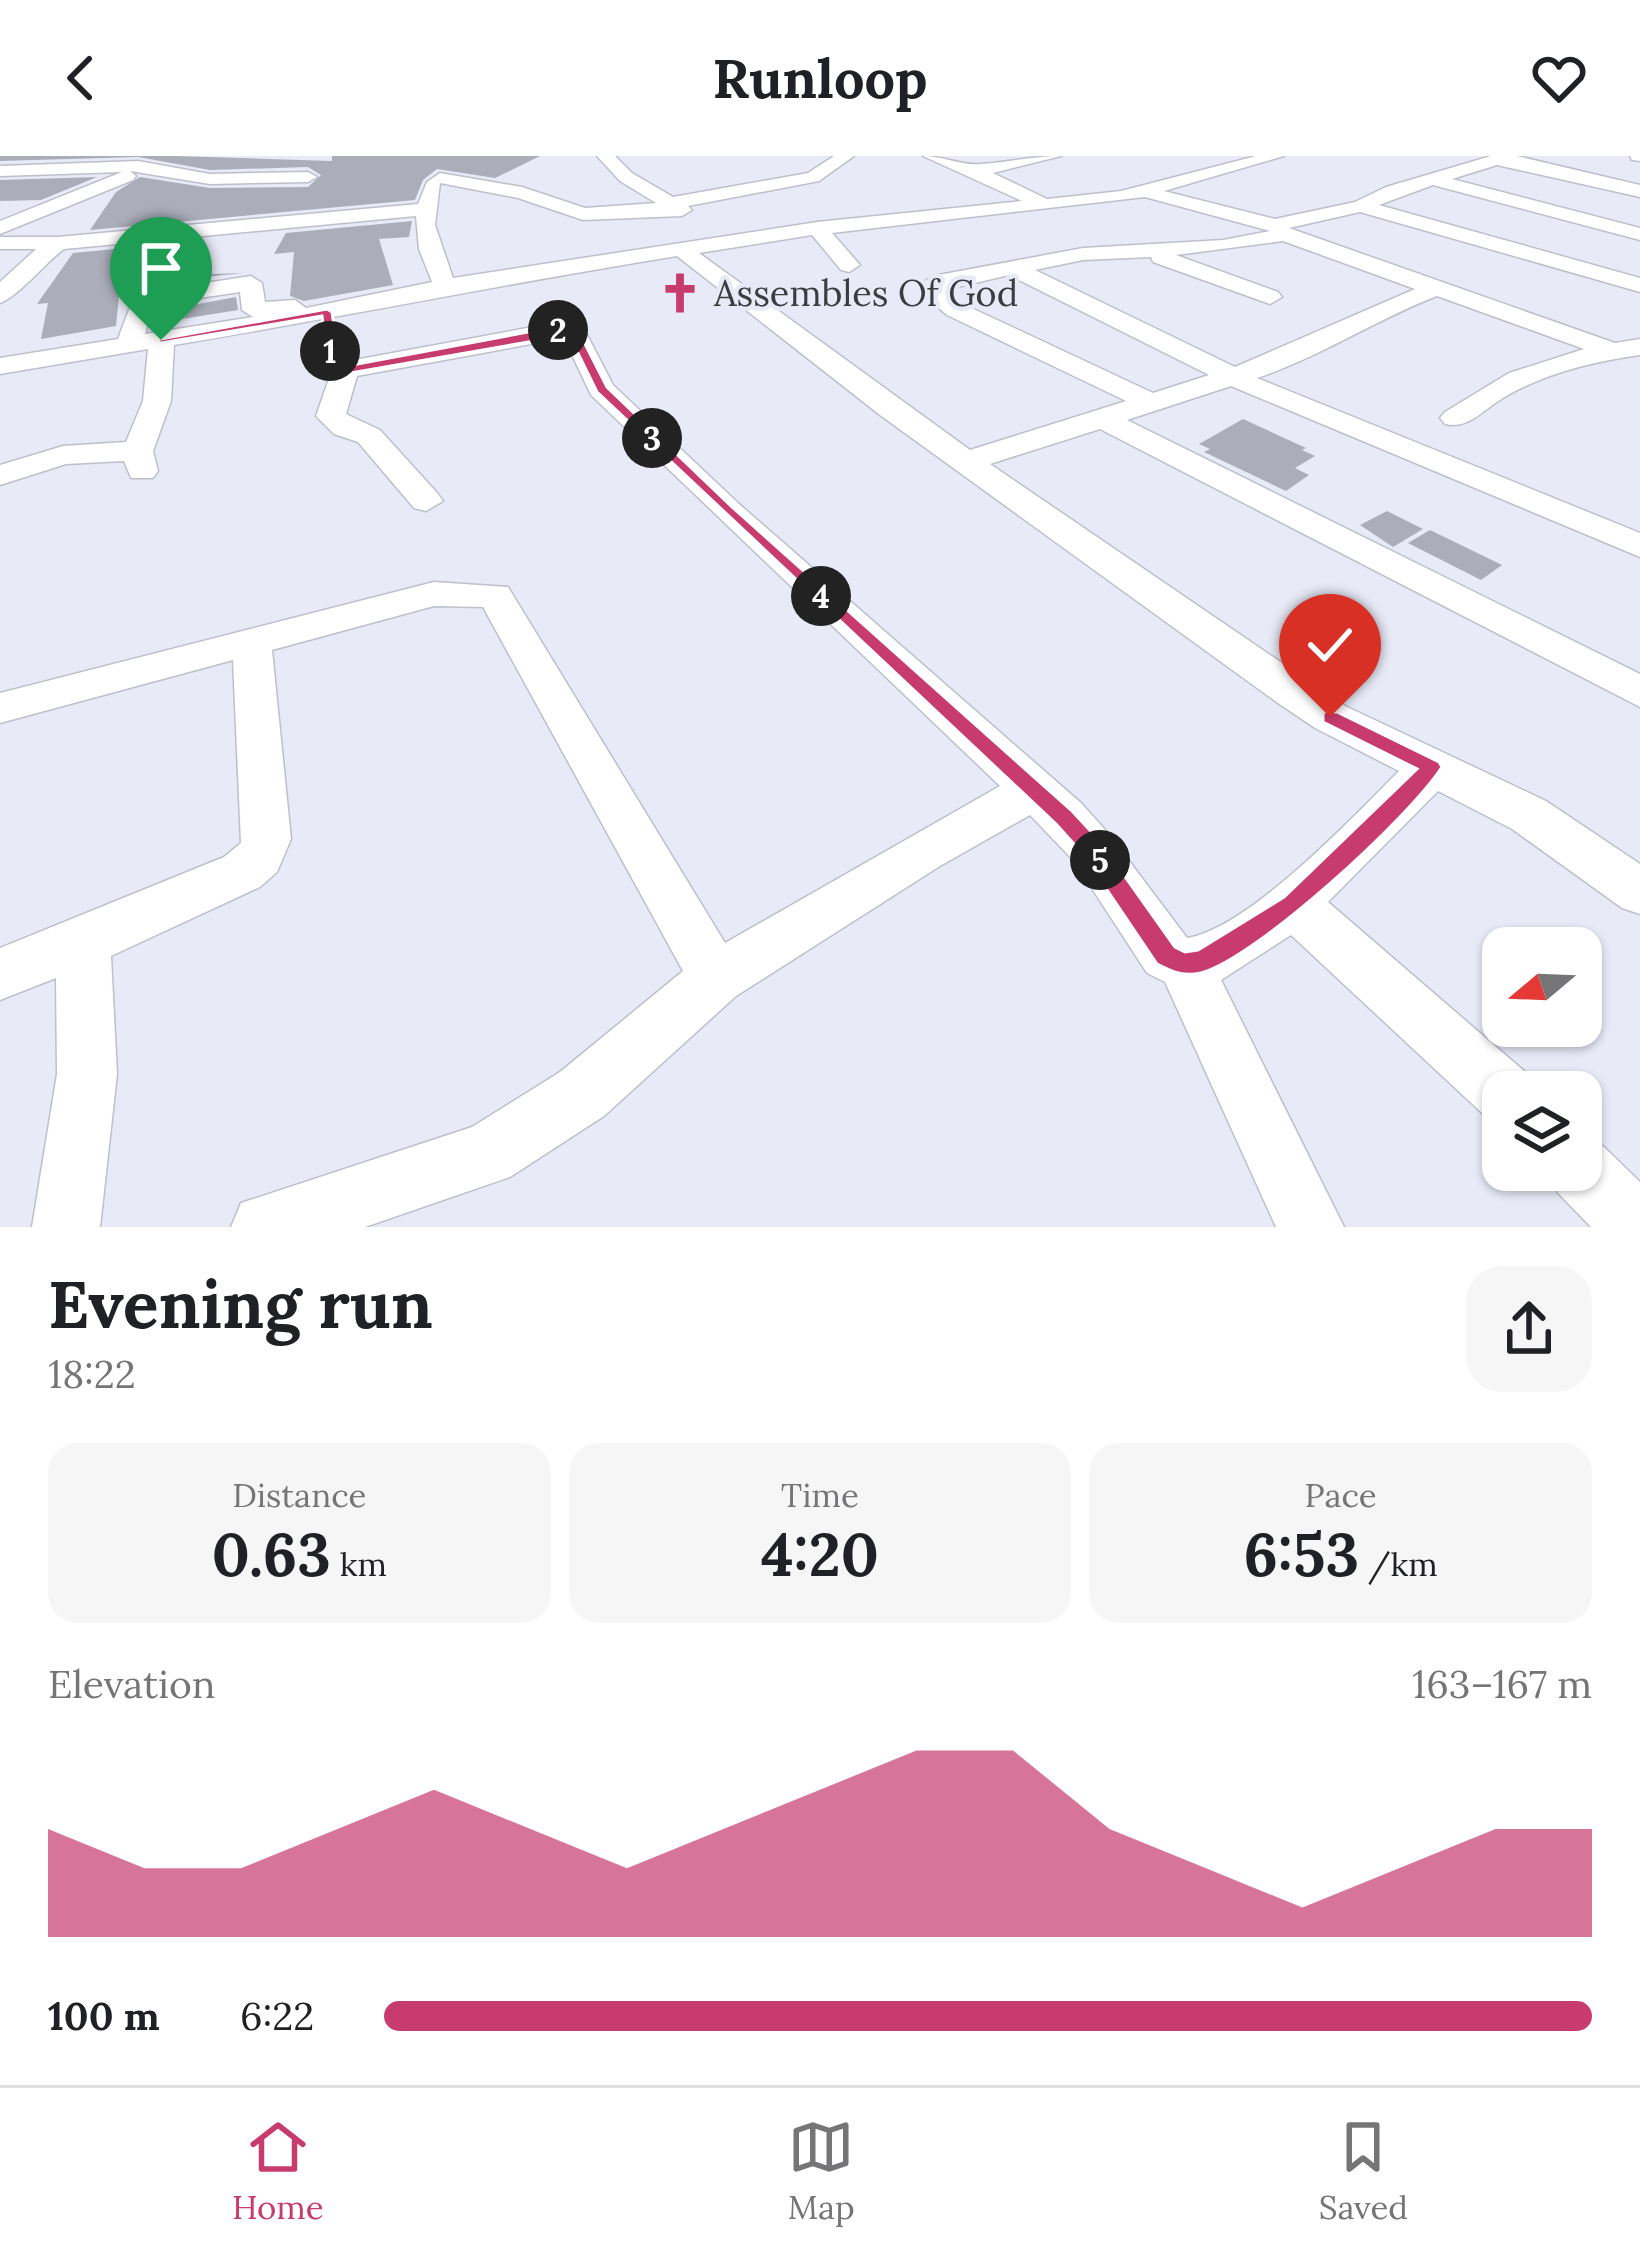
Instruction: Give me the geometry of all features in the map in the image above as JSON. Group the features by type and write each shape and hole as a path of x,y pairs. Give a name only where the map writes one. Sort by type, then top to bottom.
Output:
{"street":[{"path":"30,169 50,156"},
{"path":"100,166 118,156"},
{"path":"0,228 202,156"},
{"path":"605,156 626,177 674,205 725,244"},
{"path":"440,178 522,193 583,214 674,205 794,182 824,172 845,156"},
{"path":"931,156 975,171 1045,206"},
{"path":"975,171 1053,156"},
{"path":"0,366 327,312 445,286 538,282 817,228 1146,192 1276,156"},
{"path":"445,286 424,239 426,209 431,188 471,157"},
{"path":"1152,403 956,310 934,292 933,283 1083,254 1223,246 1503,158 1640,191"},
{"path":"277,222 322,159"},
{"path":"0,170 100,166 210,178 308,177"},
{"path":"774,169 794,182"},
{"path":"1430,179 1640,234"},
{"path":"1146,192 1280,230 1609,349"},
{"path":"1361,206 1640,285"},
{"path":"0,243 58,243 426,209"},
{"path":"817,228 849,265"},
{"path":"0,296 26,266 58,243"},
{"path":"1143,250 1270,296"},
{"path":"685,252 738,281 965,462 1330,717 1529,815 1640,892"},
{"path":"0,268 26,266"},
{"path":"1013,268 1231,377 1531,505 1640,546"},
{"path":"129,345 142,302 173,294 251,283 254,310 261,312 382,298"},
{"path":"965,462 1281,361 1373,312 1438,288"},
{"path":"515,315 564,306"},
{"path":"327,312 333,363 345,370 560,330 574,332 601,389 727,511 1034,790 1090,847 1166,956 1184,964 1203,961 1293,904 1432,767"},
{"path":"0,475 63,455 140,461 157,401 161,340"},
{"path":"1455,418 1516,382 1609,349 1640,347"},
{"path":"1092,377 1175,349"},
{"path":"345,370 331,416 334,422 369,436 425,501"},
{"path":"1105,420 1640,692"},
{"path":"0,708 434,594 495,596 716,978"},
{"path":"0,974 242,872 259,857 267,839 252,644"},
{"path":"266,1227 487,1154 582,1094 716,978 922,851 1034,790"},
{"path":"1293,904 1482,1073"},
{"path":"66,1227 87,1074 82,943"},
{"path":"1184,964 1310,1227"},
{"path":"1602,1191 1638,1227"}],"building":[{"path":"0,156 175,156 332,161 332,156 540,156 495,178 437,169 423,180 415,200 90,230 116,192 140,177 210,188 308,187 321,175 308,167 210,170 138,157 0,161"},
{"path":"97,177 41,200 0,201 0,180"},
{"path":"412,221 409,237 379,239 393,285 304,301 290,296 294,252 274,254 286,233"},
{"path":"198,241 179,275 243,273 120,286 116,326 41,339 48,303 37,304 73,253"},
{"path":"236,297 238,310 182,319 183,308 161,311"},
{"path":"1243,419 1306,448 1302,450 1315,456 1295,468 1309,475 1286,491 1204,452 1210,449 1199,444"},
{"path":"1387,511 1423,529 1393,547 1360,525"},
{"path":"1430,530 1502,565 1481,580 1408,543"}],"place":[{"name":"Assembles Of God","path":"680,293"}],"route":[{"path":"161,340 327,312 333,363 345,370 560,330 574,332 601,389 727,511 1064,817 1166,956 1184,964 1203,961 1293,904 1432,767 1330,717"}]}
